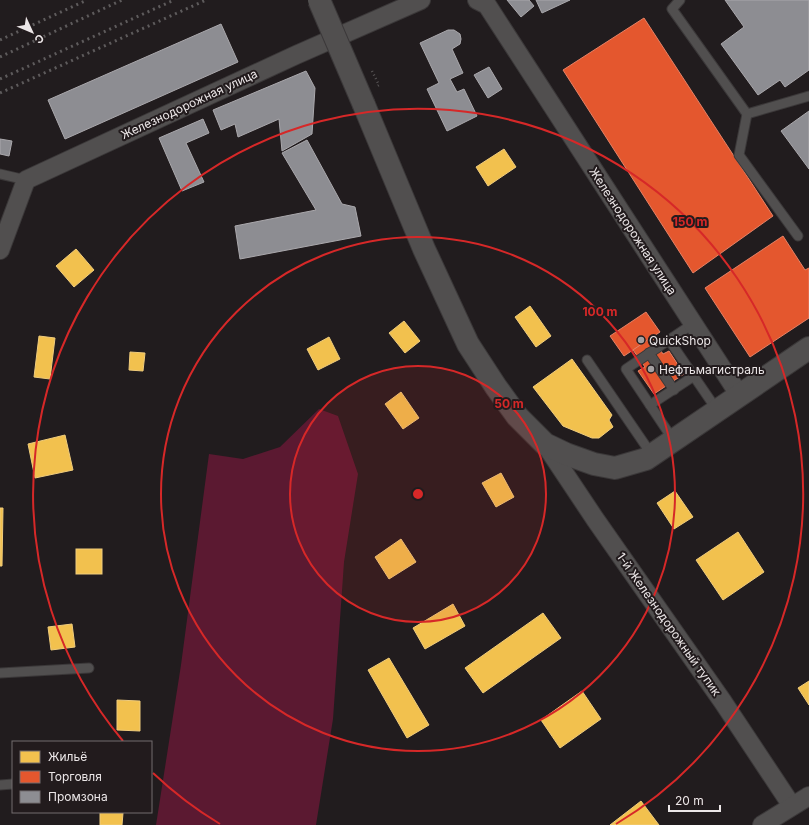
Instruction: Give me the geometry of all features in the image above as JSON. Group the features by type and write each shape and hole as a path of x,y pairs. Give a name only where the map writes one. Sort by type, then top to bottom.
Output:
{"main road":[{"path":"318,0 424,249 468,344 517,416 545,444 566,454 594,464 615,468 653,456 809,348"}],"street":[{"name":"Железнодорожная улица","path":"26,180 296,55 421,0"},
{"name":"Железнодорожная улица","path":"477,0 487,5 740,396"},
{"path":"0,250 26,180"},
{"name":"1-й Железнодорожный тупик","path":"545,444 595,519 723,702 792,806"},
{"path":"762,825 809,796"}],"lane":[{"path":"680,0 672,9 748,114 739,155 798,236"},
{"path":"748,114 809,96"},
{"path":"0,174 26,180"},
{"path":"674,441 626,369 694,323"},
{"path":"669,340 718,412"},
{"path":"649,353 674,390"},
{"path":"587,360 653,456"},
{"path":"650,406 694,376"},
{"path":"0,673 89,668"},
{"path":"0,785 12,784"}],"shaded area":[{"path":"319,409 338,416 358,474 344,562 333,719 316,825 156,825 181,665 209,454 243,459 280,447"}],"building: Жильё":[{"path":"504,149 516,167 488,186 476,167"},
{"path":"76,249 94,270 74,287 56,266"},
{"path":"530,306 551,336 536,347 515,317"},
{"path":"404,321 420,341 405,353 389,333"},
{"path":"39,336 55,338 50,379 34,377"},
{"path":"329,337 340,359 318,370 307,349"},
{"path":"130,352 145,353 143,371 129,370"},
{"path":"572,359 612,415 609,420 613,427 599,438 592,438 563,426 533,387"},
{"path":"401,392 419,418 403,429 385,404"},
{"path":"65,435 73,470 35,478 28,444"},
{"path":"501,473 514,497 496,507 482,483"},
{"path":"675,491 693,517 674,529 657,503"},
{"path":"0,508 3,508 2,566 0,566"},
{"path":"738,532 764,572 723,600 696,560"},
{"path":"401,539 416,562 389,579 375,557"},
{"path":"76,549 102,549 102,574 76,574"},
{"path":"453,604 465,626 425,649 413,628"},
{"path":"543,613 561,638 483,693 465,668"},
{"path":"72,624 75,647 51,650 48,627"},
{"path":"389,658 429,725 407,738 368,670"},
{"path":"809,681 809,705 798,688"},
{"path":"582,691 601,719 560,748 541,720"},
{"path":"117,700 140,701 140,731 117,730"},
{"path":"641,801 659,825 610,825"},
{"path":"100,813 123,813 122,825 100,825"}],"building: Торговля":[{"path":"644,18 773,216 693,273 563,70"},
{"path":"783,236 805,270 809,268 809,318 750,357 705,288"},
{"path":"646,312 660,332 624,356 610,336"},
{"path":"652,337 663,354 669,351 684,374 654,394 638,371 645,367 633,350"}],"building: Промзона":[{"path":"507,0 529,0 534,6 521,17"},
{"path":"536,0 570,0 542,13"},
{"path":"725,0 809,0 809,70 785,87 780,80 758,95 721,44 744,27"},
{"path":"221,24 238,62 65,139 48,100"},
{"path":"448,30 454,30 460,34 460,44 452,49 463,73 450,79 457,92 464,89 477,116 447,131 427,89 439,83 420,43"},
{"path":"489,67 502,89 488,98 474,75"},
{"path":"306,71 315,88 312,134 282,151 279,119 238,137 235,124 221,130 213,110"},
{"path":"809,111 809,169 781,131"},
{"path":"203,119 209,133 186,143 204,182 182,191 159,138"},
{"path":"0,139 12,141 9,156 0,154"},
{"path":"307,140 342,204 355,207 361,236 240,259 235,226 316,210 282,153"}],"railway":[{"path":"0,40 87,0"},
{"path":"0,57 122,0"},
{"path":"0,79 174,0"},
{"path":"0,93 206,0"}],"place":[{"name":"QuickShop","path":"641,340"},
{"name":"Нефтьмагистраль","path":"651,369"}]}
